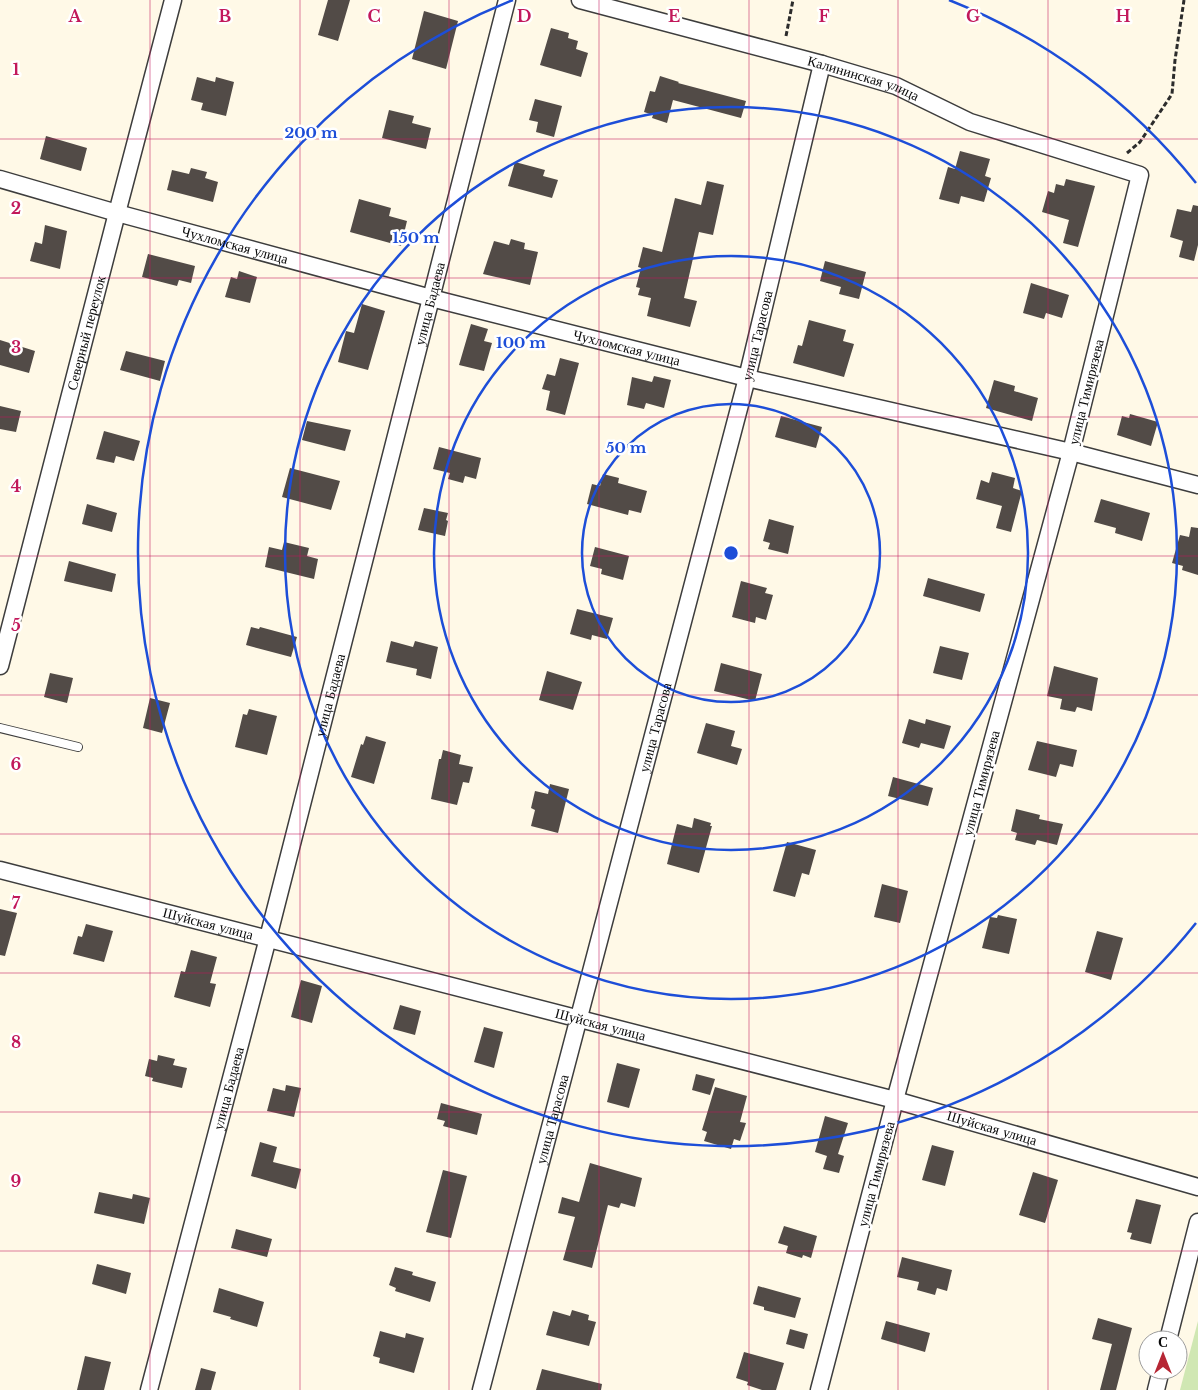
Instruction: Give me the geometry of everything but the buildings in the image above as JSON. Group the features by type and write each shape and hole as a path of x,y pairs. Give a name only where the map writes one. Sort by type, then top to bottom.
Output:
{"street":[{"name":"Северный переулок","path":"0,666 173,0"},
{"name":"улица Бадаева","path":"149,1390 268,938 507,0"},
{"name":"Калининская улица","path":"580,0 822,64 896,86 970,122 1140,175"},
{"name":"улица Тарасова","path":"481,1390 747,378 822,64"},
{"name":"улица Тимирязева","path":"819,1390 895,1100 1071,452 1140,175"},
{"name":"Чухломская улица","path":"0,179 431,298 747,378 1071,452 1198,485"},
{"name":"Шуйская улица","path":"0,870 895,1100 1198,1187"},
{"path":"1171,1330 1198,1222"}],"lane":[{"path":"0,728 78,747"}],"path":[{"path":"782,54 793,0"},
{"path":"1110,166 1140,142 1172,94 1184,0"}],"green space":[{"path":"1198,1321 1198,1390 1180,1390 1183,1380 1188,1380 1188,1359"}]}
